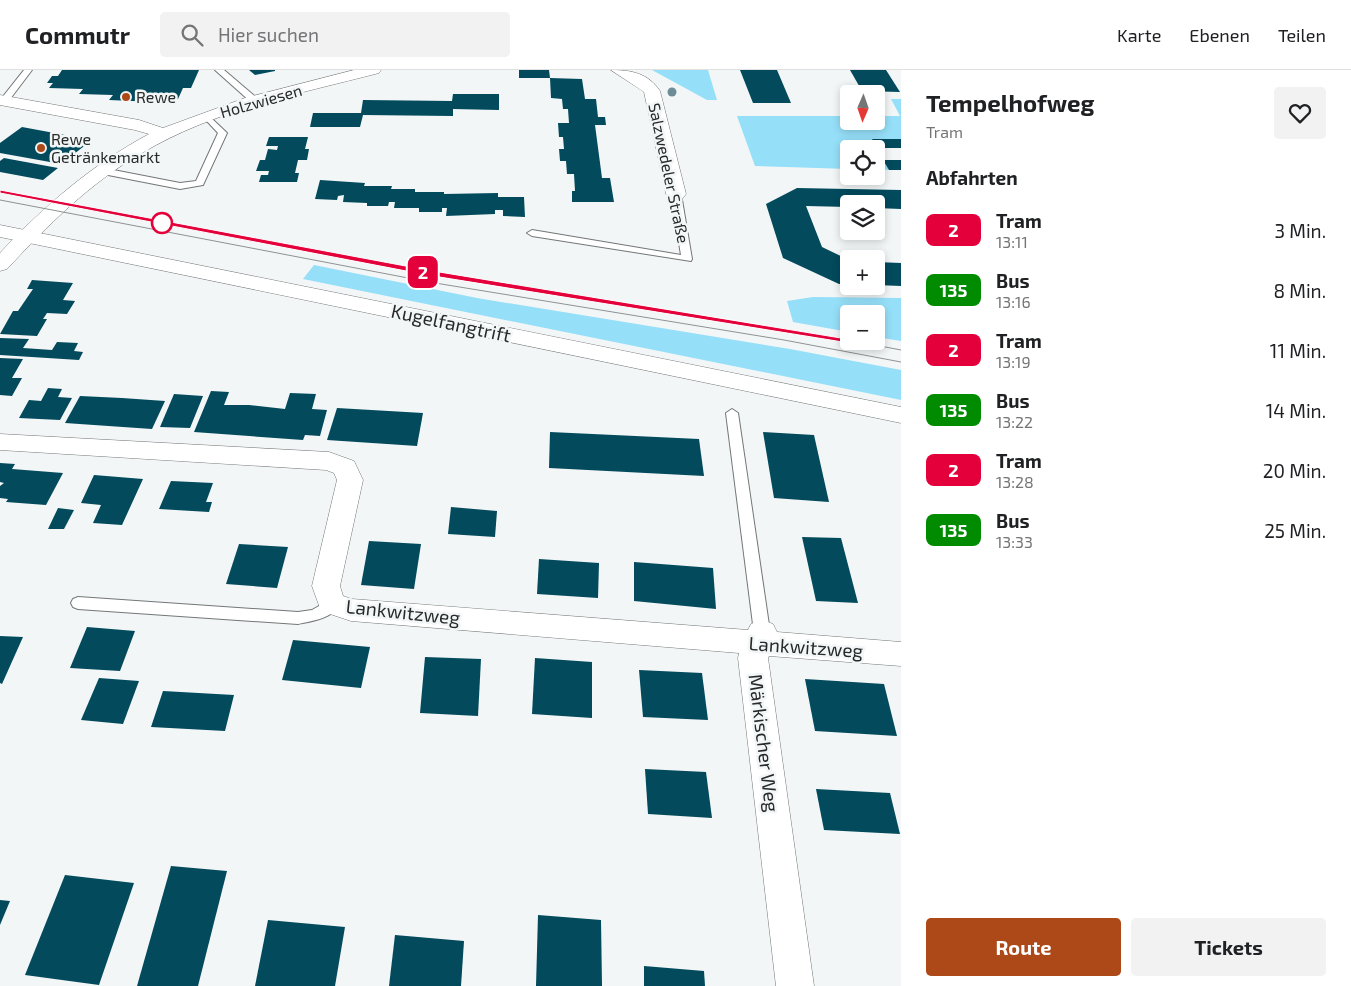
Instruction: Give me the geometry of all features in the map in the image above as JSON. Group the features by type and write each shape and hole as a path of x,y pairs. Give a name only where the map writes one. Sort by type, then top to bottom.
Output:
{"street":[{"name":"Holzwiesen","path":"0,265 26,237 103,171 136,149 165,134 207,117 255,101 373,70"},
{"name":"Salzwedeler Straße","path":"618,70 648,86 652,91 676,194"},
{"path":"2,101 139,125 165,134"},
{"name":"Kugelfangtrift","path":"0,231 901,415"},
{"name":"Lankwitzweg","path":"0,442 329,461 345,467 350,480 326,586 331,603 351,610 761,638 901,654"},
{"name":"Märkischer Weg","path":"761,638 753,658 795,986"}],"lane":[{"path":"2,101 28,70"},
{"path":"219,70 255,101"},
{"name":"Holzwiesen","path":"103,171 180,186 200,183 223,132 207,117"},
{"name":"Salzwedeler Straße","path":"532,234 687,259 676,194"},
{"name":"Märkischer Weg","path":"732,413 761,638"},
{"path":"78,603 298,618 316,615 333,604"}],"shaded area":[{"path":"652,70 708,70 717,100 707,100"},
{"path":"891,99 901,99 901,139 840,140 840,169 755,166 737,116 840,116 840,130 885,130 885,116 900,116"},
{"path":"314,265 477,298 790,349 901,370 901,400 303,279"},
{"path":"813,297 901,298 901,341 885,338 885,305 840,305 840,330 793,322 787,301"}],"building":[{"path":"62,70 199,70 191,88 183,88 178,99 157,98 155,102 109,100 113,95 79,94 83,89 49,88 53,83 47,83 52,76 58,76"},
{"path":"249,70 275,70 275,71 255,75"},
{"path":"519,70 549,70 550,78 519,78"},
{"path":"740,70 777,70 791,103 753,103"},
{"path":"850,70 886,70 900,92 885,92 885,85 859,85"},
{"path":"550,78 582,79 585,99 596,99 598,117 605,117 606,125 595,125 602,178 610,178 614,202 572,202 572,191 575,191 574,174 567,174 566,161 560,161 559,149 564,149 563,137 559,137 558,123 569,123 568,109 563,109 562,99 551,98"},
{"path":"453,94 499,94 499,110 453,109 453,116 363,115 360,127 310,127 313,113 361,113 363,100 452,101"},
{"name":"Rewe Getränkemarkt","path":"22,127 92,140 61,164 0,153 0,143"},
{"path":"269,137 308,137 305,149 309,149 307,160 298,160 295,173 299,173 297,182 259,182 261,175 268,175 269,171 256,171 260,160 265,160 268,149 277,150 278,146 266,146"},
{"path":"901,139 901,148 885,148 885,140 873,140"},
{"path":"4,158 58,168 43,180 0,172 0,161"},
{"path":"885,160 901,160 901,170 889,170"},
{"path":"320,180 365,183 364,186 392,186 391,189 415,189 415,192 444,192 444,194 498,193 498,197 524,197 525,217 503,216 503,210 495,210 495,214 446,216 447,208 442,208 442,212 419,212 419,208 394,208 395,202 389,202 388,206 367,206 367,203 343,202 344,195 338,196 337,200 315,199"},
{"path":"797,188 901,190 901,209 885,208 885,195 840,195 840,207 806,206 822,247 840,256 840,284 783,258 766,204"},
{"path":"885,262 901,263 901,286 885,285"},
{"path":"32,280 73,283 63,300 75,301 67,314 47,313 43,319 47,319 37,336 0,334 13,311 18,311 33,289 27,289"},
{"path":"0,338 29,339 23,348 52,350 57,342 78,343 74,351 83,352 79,360 0,355"},
{"path":"0,358 23,359 12,378 22,378 12,396 0,395"},
{"path":"48,388 62,389 58,397 72,398 60,420 19,418 29,400 41,401"},
{"path":"211,391 229,392 224,405 249,405 285,409 290,393 316,394 312,409 327,410 320,436 305,435 303,440 194,432"},
{"path":"174,394 203,396 190,428 160,427"},
{"path":"80,396 165,401 152,429 65,423"},
{"path":"337,408 423,413 417,446 327,440"},
{"path":"550,432 699,439 704,476 549,468"},
{"path":"763,432 814,435 829,502 774,498"},
{"path":"0,463 15,464 12,469 63,473 46,505 6,502 8,499 0,498 0,486 4,483 0,482"},
{"path":"94,475 143,479 122,525 93,523 101,505 81,503"},
{"path":"171,481 213,483 206,502 212,502 209,512 159,509"},
{"path":"451,507 497,511 495,537 448,534"},
{"path":"58,508 74,510 64,529 48,529"},
{"path":"802,537 841,538 858,603 816,601"},
{"path":"369,541 421,544 414,589 361,585"},
{"path":"239,544 288,547 277,588 226,584"},
{"path":"539,559 599,563 598,598 537,594"},
{"path":"634,562 713,568 716,609 634,601"},
{"path":"87,627 135,631 120,671 70,668"},
{"path":"0,636 23,637 2,684 0,683"},
{"path":"293,640 370,647 361,688 282,680"},
{"path":"425,657 481,659 478,716 420,713"},
{"path":"535,658 592,662 592,718 532,714"},
{"path":"639,670 702,673 708,720 643,717"},
{"path":"99,678 139,681 123,724 81,720"},
{"path":"805,679 884,684 897,736 815,731"},
{"path":"163,691 234,695 225,731 151,727"},
{"path":"645,769 706,772 712,818 648,814"},
{"path":"816,789 890,793 900,834 824,830"},
{"path":"171,866 227,871 198,986 137,986"},
{"path":"65,875 134,883 99,985 25,975"},
{"path":"0,900 10,901 0,925"},
{"path":"538,915 601,920 602,986 536,986"},
{"path":"268,920 345,927 335,986 255,986"},
{"path":"395,935 464,941 461,986 389,986"},
{"path":"644,966 704,971 705,986 644,986"}],"tram line":[{"path":"0,192 427,273 840,339"},
{"name":"2","path":"0,192 427,273 840,338"},
{"path":"0,200 429,282 784,340 901,362"},
{"path":"885,347 901,350"}],"place":[{"name":"Rewe","path":"126,97"},
{"name":"Rewe Getränkemarkt","path":"41,148"}]}
